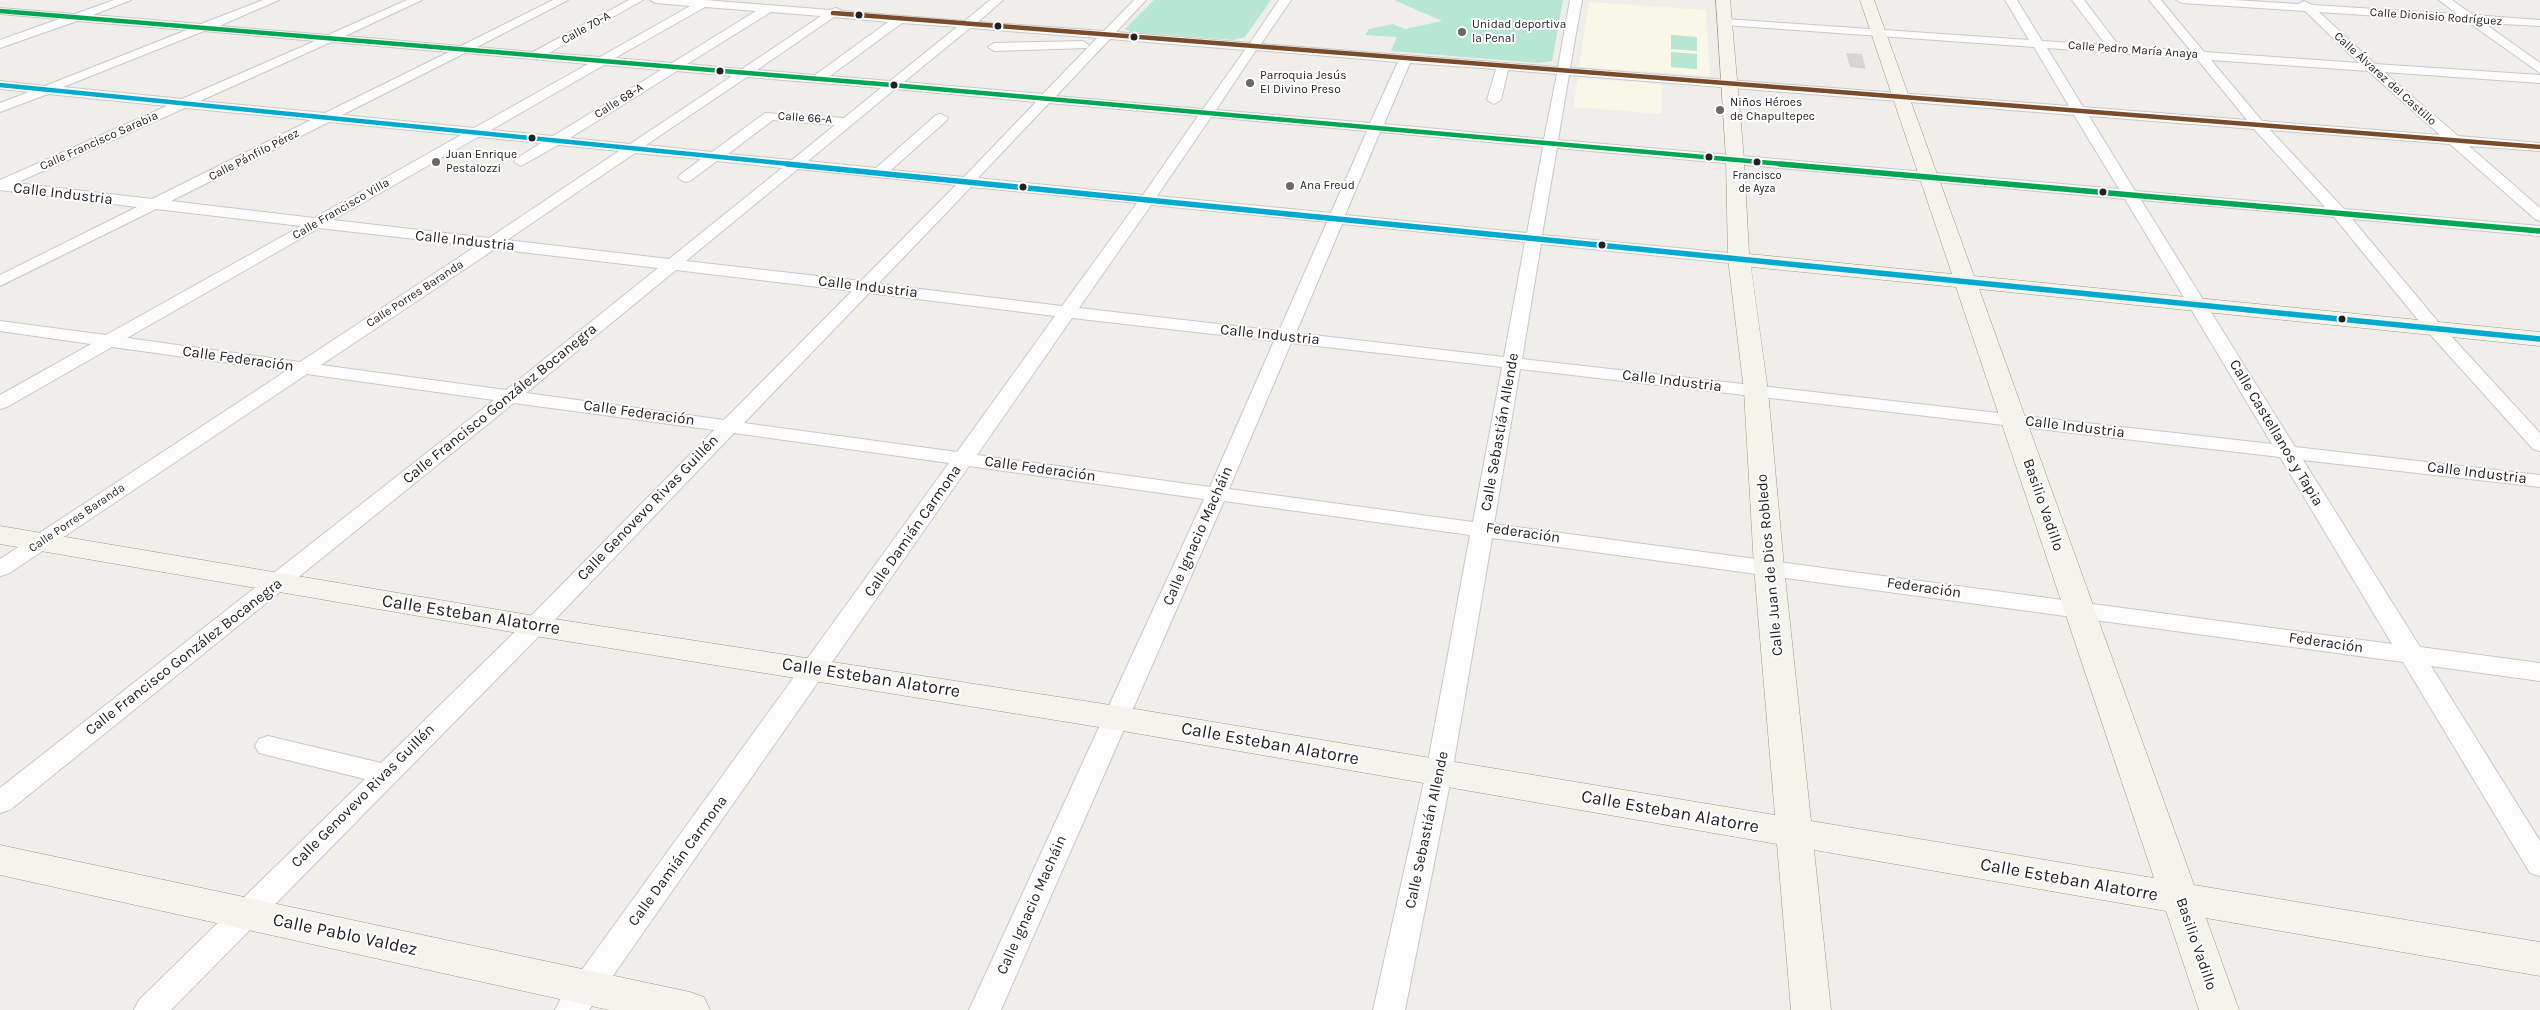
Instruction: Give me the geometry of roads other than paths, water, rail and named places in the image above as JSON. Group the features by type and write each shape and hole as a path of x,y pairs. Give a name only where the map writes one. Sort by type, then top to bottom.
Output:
{"street":[{"path":"0,9 23,0"},
{"path":"0,44 125,0"},
{"path":"0,108 273,0"},
{"name":"Calle Francisco Sarabia","path":"0,185 416,0"},
{"name":"Calle Pánfilo Pérez","path":"0,281 154,206 562,0"},
{"name":"Calle 70-A","path":"536,55 637,0"},
{"path":"656,0 706,2 967,24 1102,40 1253,46 2540,148"},
{"name":"Calle Porres Baranda","path":"0,569 492,244 852,0"},
{"name":"Calle Francisco González Bocanegra","path":"0,803 512,395 997,0"},
{"name":"Calle Genovevo Rivas Guillén","path":"150,1010 245,913 535,626 728,425 967,182 1140,0"},
{"name":"Calle Damián Carmona","path":"579,999 1068,312 1285,0"},
{"name":"Calle Sebastián Allende","path":"1389,1010 1439,773 1576,0"},
{"name":"Basilio Vadillo","path":"1867,0 2219,1010"},
{"name":"Calle Castellanos y Tapia","path":"2011,0 2540,865"},
{"path":"2078,0 2115,49"},
{"path":"2155,0 2199,55 2338,212 2434,328 2540,445"},
{"name":"Calle Dionisio Rodríguez","path":"2182,0 2303,4 2471,19 2540,23"},
{"path":"2445,0 2540,68"},
{"name":"Calle Francisco Villa","path":"0,403 706,2"},
{"name":"Calle Álvarez del Castillo","path":"2303,4 2371,67 2540,216"},
{"name":"Calle 68-A","path":"521,162 768,8"},
{"path":"0,9 892,85 2540,230"},
{"name":"Calle Pedro María Anaya","path":"1724,11 1878,32 2540,79"},
{"name":"Calle Juan de Dios Robledo","path":"1724,11 1735,159 1739,259 1756,390 1769,567 1812,1010"},
{"path":"818,79 900,19"},
{"path":"994,48 1102,40"},
{"name":"Calle Ignacio Macháin","path":"985,1010 1217,494 1334,218 1404,59"},
{"path":"1494,100 1503,66"},
{"path":"0,85 2540,339"},
{"name":"Calle 66-A","path":"685,178 770,116 848,122"},
{"path":"879,173 941,118"},
{"name":"Calle Industria","path":"0,185 154,206 673,264 1068,312 2540,481"},
{"name":"Calle Federación","path":"0,326 1308,505"},
{"name":"Federación","path":"1308,505 2540,672"},
{"name":"Calle Esteban Alatorre","path":"0,535 535,626 1117,718 2540,959"},
{"path":"268,746 385,774"},
{"name":"Calle Pablo Valdez","path":"0,860 245,913 579,999 690,1010"}],"place":[{"name":"Unidad deportiva la Penal","path":"1462,32"},
{"name":"Parroquia Jesús El Divino Preso","path":"1250,83"},
{"name":"Niños Héroes de Chapultepec","path":"1720,110"},
{"name":"Juan Enrique Pestalozzi","path":"436,162"},
{"name":"Francisco de Ayza","path":"1757,162"},
{"name":"Ana Freud","path":"1290,186"}]}
